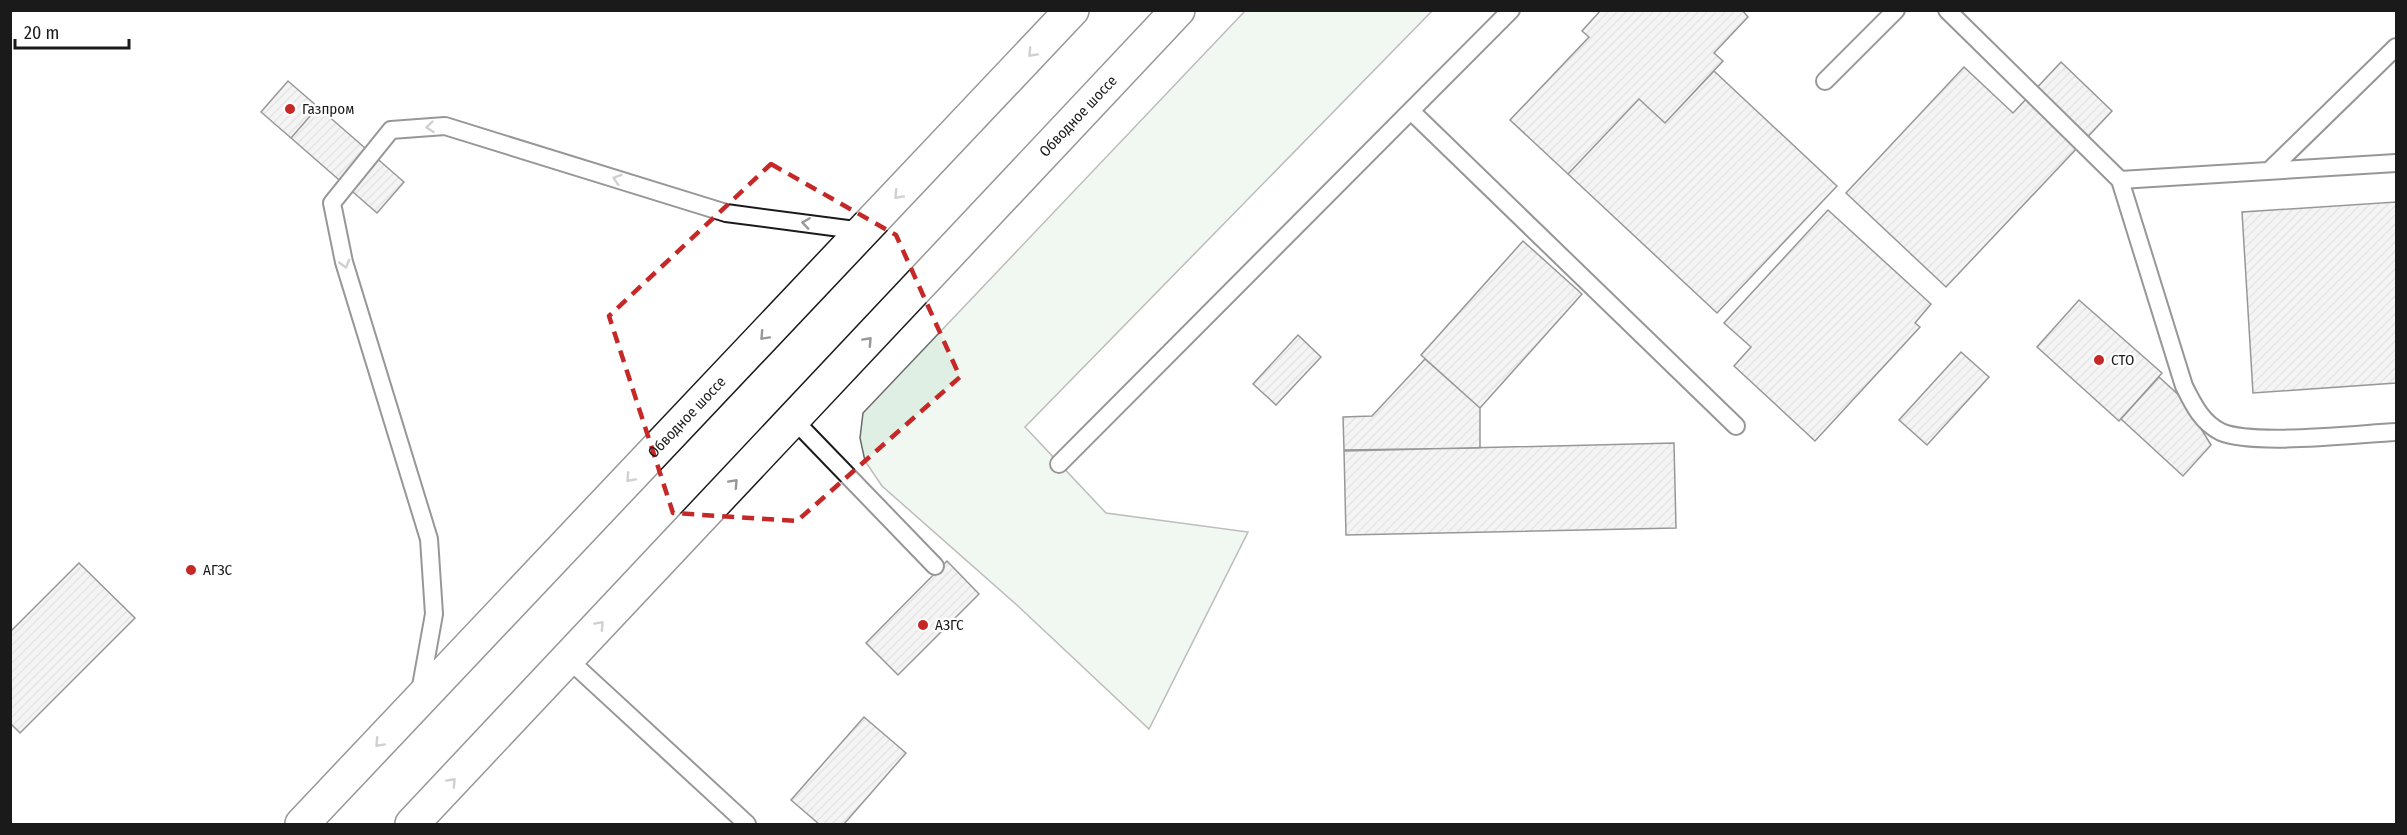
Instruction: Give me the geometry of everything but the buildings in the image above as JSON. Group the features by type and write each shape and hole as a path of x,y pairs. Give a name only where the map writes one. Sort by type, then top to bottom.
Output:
{"main road":[{"name":"Обводное шоссе","path":"302,825 1072,10"},
{"name":"Обводное шоссе","path":"412,825 1178,10"}],"lane":[{"path":"1059,464 1413,112 1511,10"},
{"path":"1825,81 1896,10"},
{"path":"1947,10 2120,180 2184,386 2197,412 2220,431 2248,438 2397,432"},
{"path":"2269,171 2397,47"},
{"path":"1413,112 1737,426"},
{"path":"419,701 434,614 429,539 344,262 332,203 391,130 445,126 726,213 864,231"},
{"path":"2120,180 2397,163"},
{"path":"794,420 935,566"},
{"path":"568,659 747,825"}],"highlighted area":[{"path":"771,164 896,235 960,377 797,521 673,513 609,316"}],"green space":[{"path":"1245,11 1432,11 1025,427 1106,513 1248,532 1149,729 1019,607 882,486 865,461 860,438 863,413"}],"place":[{"name":"Газпром","path":"290,109"},
{"name":"СТО","path":"2099,360"},
{"name":"АГЗС","path":"191,570"},
{"name":"АЗГС","path":"923,625"}]}
